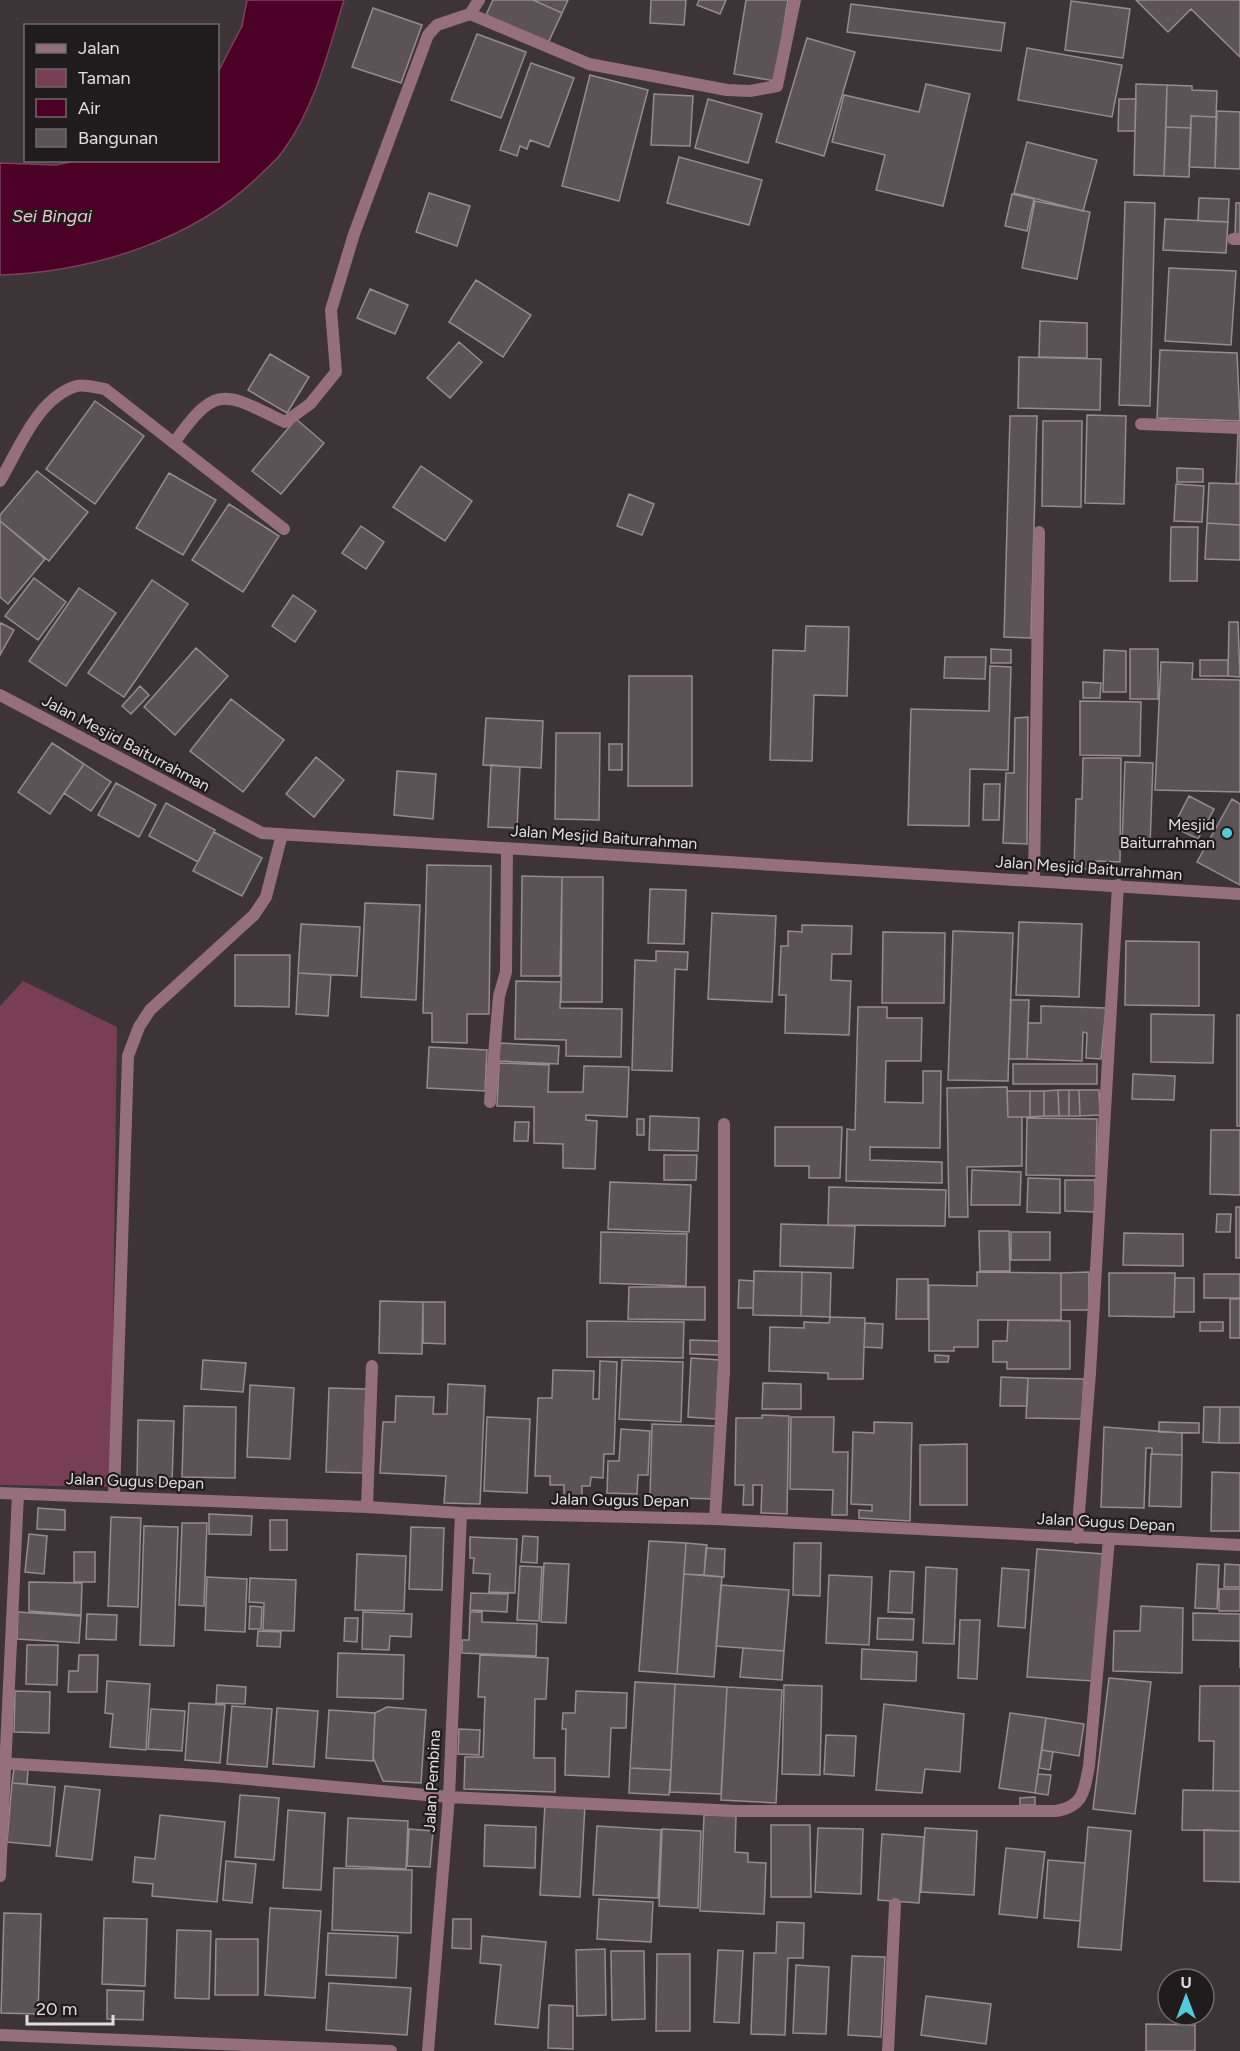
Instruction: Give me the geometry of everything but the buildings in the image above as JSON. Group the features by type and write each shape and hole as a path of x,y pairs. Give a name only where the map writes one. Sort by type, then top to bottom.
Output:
{"street":[{"path":"174,443 192,416 212,400 235,398 285,422 310,404 336,372 332,310 354,234 428,35 436,25 470,14 479,0"},
{"path":"470,14 589,64 727,90 750,91 777,86 795,0"},
{"path":"0,482 42,411 57,394 79,385 105,389 284,529"},
{"path":"1142,424 1240,428"},
{"path":"1034,881 1039,532"},
{"name":"Jalan Mesjid Baiturrahman","path":"0,695 262,833 1240,894"},
{"path":"114,1496 128,1056 139,1027 150,1010 254,915 266,897 282,834"},
{"path":"490,1102 499,996 506,972 507,848"},
{"path":"1077,1538 1091,1361 1118,885"},
{"path":"715,1519 724,1372 724,1124"},
{"path":"367,1507 372,1366"},
{"name":"Jalan Gugus Depan","path":"0,1493 114,1496 461,1513 715,1519 1240,1545"},
{"path":"0,1876 2,1763 18,1494"},
{"name":"Jalan Pembina","path":"428,2051 449,1797 461,1513"},
{"path":"2,1763 213,1776 449,1797 737,1811 1056,1811 1068,1809 1077,1803 1084,1791 1089,1766 1109,1539"},
{"path":"888,2051 895,1904"},
{"path":"0,2035 391,2051"}],"green space":[{"path":"23,981 117,1027 111,1487 0,1485 0,1006"}],"water":[{"name":"Sei Bingai","path":"247,0 344,0 312,98 294,134 278,157 235,197 174,234 106,259 35,273 0,275 0,163 56,165 70,162 219,162 219,70 242,26"}],"place":[{"name":"Mesjid Baiturrahman","path":"1227,833"}]}
